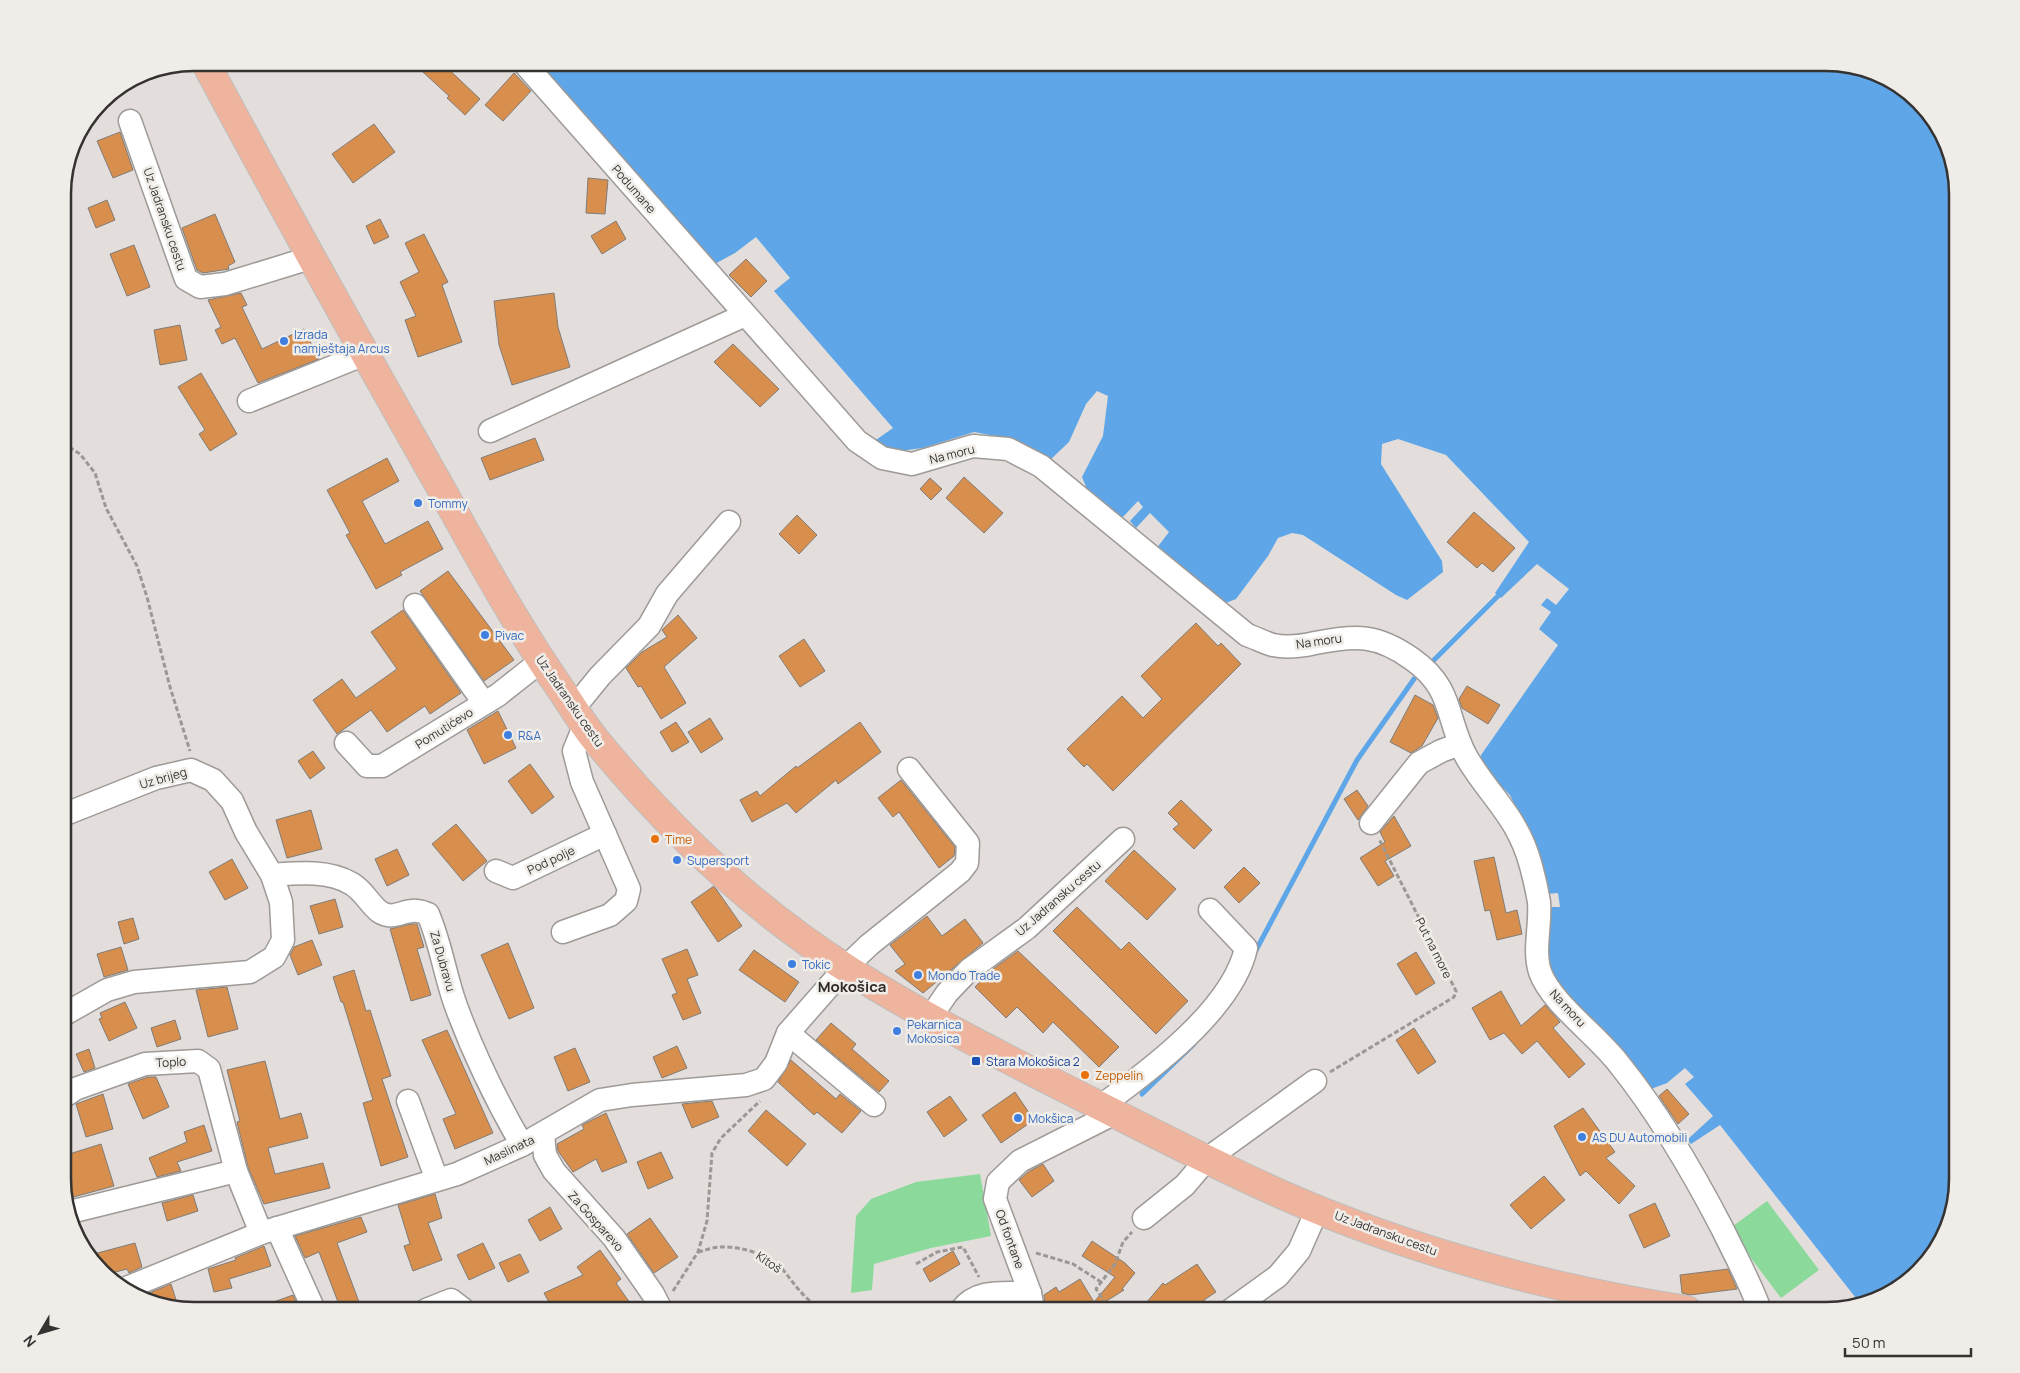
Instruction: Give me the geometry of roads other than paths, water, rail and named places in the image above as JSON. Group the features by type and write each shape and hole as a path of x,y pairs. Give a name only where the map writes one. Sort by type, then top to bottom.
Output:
{"main road":[{"name":"Uz Jadransku cestu","path":"210,71 310,258 541,662 597,742 675,828 726,877 771,914 845,968 930,1018 1207,1159 1287,1197 1424,1248 1594,1302"}],"street":[{"name":"Podumane","path":"532,71 745,315"},
{"name":"Uz Jadransku cestu","path":"130,121 186,279 200,287 225,284 310,258"},
{"path":"490,431 745,315"},
{"name":"Na moru","path":"745,315 858,441 882,458 912,464 973,446 1008,449 1041,466 1247,635 1275,645 1300,646 1346,637 1379,639 1414,660 1438,682 1445,695 1460,744 1469,761 1511,817 1522,837 1539,903 1537,953 1540,972 1550,990 1571,1014 1598,1039 1620,1065 1676,1145 1698,1180 1752,1288 1757,1302"},
{"path":"249,401 365,354"},
{"path":"563,932 610,915 626,901 629,889 582,782 574,751 579,716 600,676 649,626 667,594 729,522"},
{"path":"415,605 484,703"},
{"name":"Pomutićevo","path":"346,743 367,766 382,766 484,703 541,662"},
{"path":"1371,823 1418,763 1460,744"},
{"path":"874,1104 788,1033 845,968 876,940 954,877 967,863 968,843 908,769"},
{"name":"Uz brijeg","path":"72,811 156,778 191,770 213,780 232,801 246,832 272,875"},
{"name":"Pod polje","path":"496,871 513,878 605,834"},
{"name":"Uz Jadransku cestu","path":"930,1018 947,993 969,970 1027,928 1123,839"},
{"name":"Za Dubravu","path":"272,875 301,872 328,875 352,884 369,898 380,912 396,917 416,910 428,914 435,929 456,1005 478,1062 497,1102 522,1145"},
{"path":"72,1010 107,990 134,982 250,972 274,957 283,940 281,902 272,875"},
{"path":"1108,1110 1157,1065 1210,1011 1244,959 1246,948 1210,910"},
{"name":"Maslinata","path":"133,1285 269,1230 457,1174 522,1145 600,1100 632,1094 746,1085 764,1079 776,1063 788,1033"},
{"name":"Toplo","path":"72,1091 145,1064 198,1061 209,1069 236,1170 310,1302"},
{"path":"1144,1218 1185,1185 1207,1159 1315,1081"},
{"path":"408,1100 437,1180"},
{"name":"Od fontane","path":"1032,1302 995,1199 998,1182 1020,1161 1108,1110"},
{"name":"Za Gosparevo","path":"543,1134 545,1154 554,1171 614,1238 655,1302"},
{"path":"75,1211 236,1170"},
{"path":"1242,1302 1278,1276 1298,1251 1318,1208"},
{"path":"970,1302 976,1297 989,1293 1032,1302"}],"water":[{"path":"544,71 1826,71 1842,72 1865,78 1894,92 1907,102 1923,119 1939,147 1945,162 1949,194 1949,1179 1945,1211 1936,1233 1923,1254 1901,1276 1873,1292 1856,1298 1720,1125 1691,1144 1687,1140 1713,1116 1685,1084 1694,1077 1685,1068 1667,1083 1651,1089 1628,1057 1598,1029 1552,979 1543,949 1546,907 1560,907 1558,893 1547,894 1531,839 1510,795 1480,766 1481,755 1558,645 1539,629 1551,612 1541,605 1547,598 1556,605 1569,589 1537,564 1501,598 1495,593 1529,542 1446,455 1398,439 1382,444 1381,464 1442,561 1443,572 1407,600 1396,595 1303,535 1292,533 1278,538 1268,556 1236,599 1223,604 1156,549 1169,532 1150,513 1136,528 1130,521 1143,507 1138,501 1122,518 1087,489 1082,477 1103,436 1108,396 1097,391 1086,404 1069,442 1049,461 1012,439 974,432 923,448 899,451 873,442 893,428 774,291 790,278 756,237 735,253 711,266"}],"waterway":[{"path":"1434,660 1498,596"},
{"path":"1254,954 1357,760 1414,679"},
{"path":"1142,1094 1194,1044"}],"place":[{"name":"Izrada namještaja Arcus","path":"284,341"},
{"name":"Tommy","path":"418,503"},
{"name":"Pivac","path":"485,635"},
{"name":"R&A","path":"508,735"},
{"name":"Time","path":"655,839"},
{"name":"Supersport","path":"677,860"},
{"name":"Tokic","path":"792,964"},
{"name":"Mondo Trade","path":"918,975"},
{"name":"Pekarnica Mokosica","path":"897,1031"},
{"name":"Stara Mokošica 2","path":"976,1061"},
{"name":"Zeppelin","path":"1085,1075"},
{"name":"Mokšica","path":"1018,1118"},
{"name":"AS DU Automobili","path":"1582,1137"}],"district":[{"name":"Mokošica","path":"852,986"}]}
